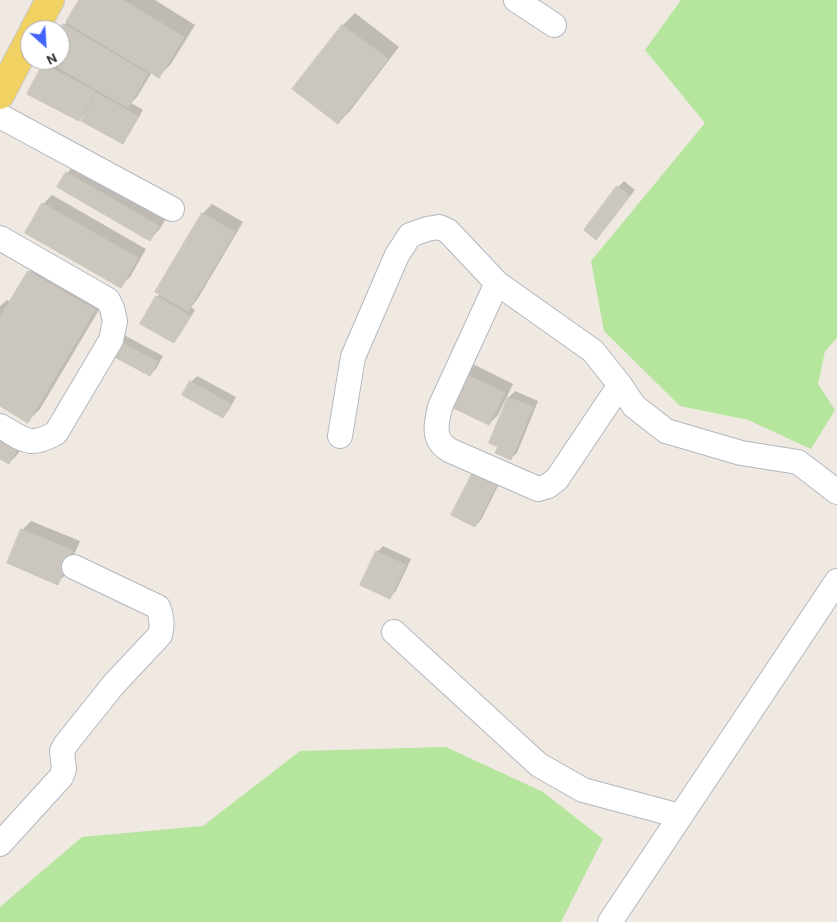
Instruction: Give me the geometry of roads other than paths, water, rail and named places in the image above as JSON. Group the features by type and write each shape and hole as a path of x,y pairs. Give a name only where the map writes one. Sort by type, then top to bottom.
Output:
{"main road":[{"path":"39,20 50,0"},
{"path":"0,96 20,57"}],"street":[{"path":"516,0 554,24"},
{"path":"0,116 172,209"},
{"path":"340,436 353,357 397,255 410,235 439,227 448,232 497,283 593,351 634,406 666,431 741,453 798,462 837,492"},
{"path":"0,426 29,442 43,440 56,432 111,340 115,321 108,300 2,243"},
{"path":"497,283 440,407 436,425 437,436 441,445 538,490 548,486 557,479 620,385"},
{"path":"0,844 61,778 64,769 62,751 66,744 114,684 160,635 162,628 158,607 74,567"},
{"path":"610,922 837,581"},
{"path":"394,632 539,765 583,790 680,816"}]}
